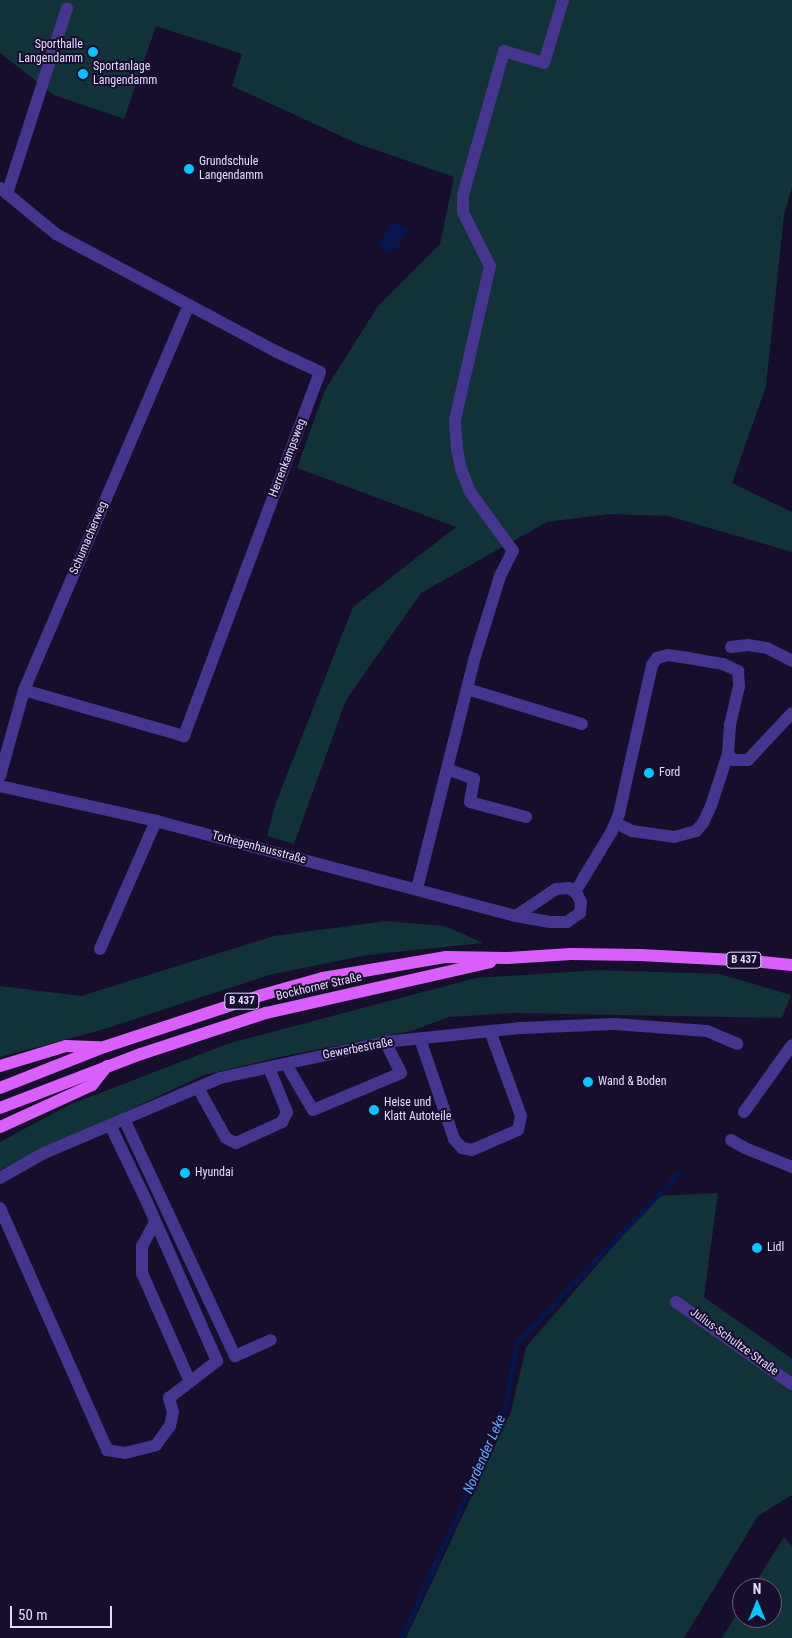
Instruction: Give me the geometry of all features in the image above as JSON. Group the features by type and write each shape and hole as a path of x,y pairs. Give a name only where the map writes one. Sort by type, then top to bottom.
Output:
{"main road":[{"name":"Bockhorner Straße","path":"0,1088 104,1047 262,995 322,978 446,956 507,958 571,954 640,955 792,965"},
{"name":"Bockhorner Straße","path":"0,1108 107,1066 266,1013 507,958"},
{"path":"0,1066 66,1046 104,1047"},
{"path":"0,1127 92,1085 107,1066"}],"street":[{"path":"417,889 467,689 500,576 513,551 470,492 461,469 457,449 455,420 490,266 463,212 463,195 504,51 544,63 563,0"},
{"path":"4,191 67,8"},
{"name":"Herrenkampsweg","path":"4,191 56,234 277,352 320,372 184,736 24,690"},
{"name":"Schumacherweg","path":"0,776 24,690 189,305"},
{"path":"732,647 748,645 767,648 792,660"},
{"path":"516,916 556,889 569,888 575,892 616,823 652,665 658,658 668,655 682,657 723,664 738,671 739,686 730,725 728,754 711,806 703,823 696,831 674,837 632,831 616,823"},
{"path":"467,689 582,724"},
{"path":"728,754 733,760 748,760 792,713"},
{"path":"447,769 474,779 470,802 526,817"},
{"name":"Torhegenhausstraße","path":"0,786 156,821 516,916 551,922 566,922 580,913 582,902 575,892"},
{"path":"100,950 156,821"},
{"name":"Gewerbestraße","path":"0,1178 42,1154 220,1078 385,1042 490,1031 615,1024 707,1031 737,1044"},
{"path":"420,1039 454,1139 462,1148 472,1150 518,1130 521,1116 490,1031"},
{"path":"286,1064 313,1110 401,1073 385,1042"},
{"path":"744,1112 792,1046"},
{"path":"198,1088 226,1138 236,1143 282,1122 287,1112 269,1068"},
{"path":"124,1119 234,1356 271,1340"},
{"path":"0,1208 107,1450 125,1453 156,1445 170,1426 173,1412 169,1398 217,1361 110,1125"},
{"path":"731,1140 745,1148 792,1167"},
{"path":"155,1222 142,1246 142,1273 190,1382"},
{"name":"Julius-Schultze-Straße","path":"676,1302 792,1384"}],"green space":[{"path":"0,0 792,0 792,187 784,215 766,386 732,483 792,512 792,552 668,516 610,514 547,522 421,593 346,700 294,844 267,836 275,805 353,607 456,527 297,468 325,390 378,306 440,244 454,177 356,143 232,86 242,54 156,26 124,119 54,95 0,53"},
{"path":"386,921 445,926 483,943 367,955 269,975 98,1031 0,1057 0,986 81,996 274,936"},
{"path":"598,970 720,974 791,995 782,1018 513,1013 449,1017 411,1031 285,1056 204,1075 0,1170 0,1142 71,1104 230,1043 476,978"},
{"path":"718,1193 704,1297 792,1359 792,1495 758,1516 684,1638 406,1638 511,1411 526,1347 657,1196"},
{"path":"784,1537 792,1546 792,1638 722,1638 732,1622 732,1628 782,1628 782,1578 758,1578"}],"shaded area":[{"path":"394,222 407,228 408,232 396,250 387,253 380,247 380,242"}],"waterway":[{"name":"Nordender Leke","path":"401,1638 504,1412 517,1342 679,1173"}],"place":[{"name":"Sporthalle Langendamm","path":"93,52"},
{"name":"Sportanlage Langendamm","path":"83,74"},
{"name":"Grundschule Langendamm","path":"189,169"},
{"name":"Ford","path":"649,773"},
{"name":"Wand & Boden","path":"588,1082"},
{"name":"Heise und Klatt Autoteile","path":"374,1110"},
{"name":"Hyundai","path":"185,1173"},
{"name":"Lidl","path":"757,1248"}]}
